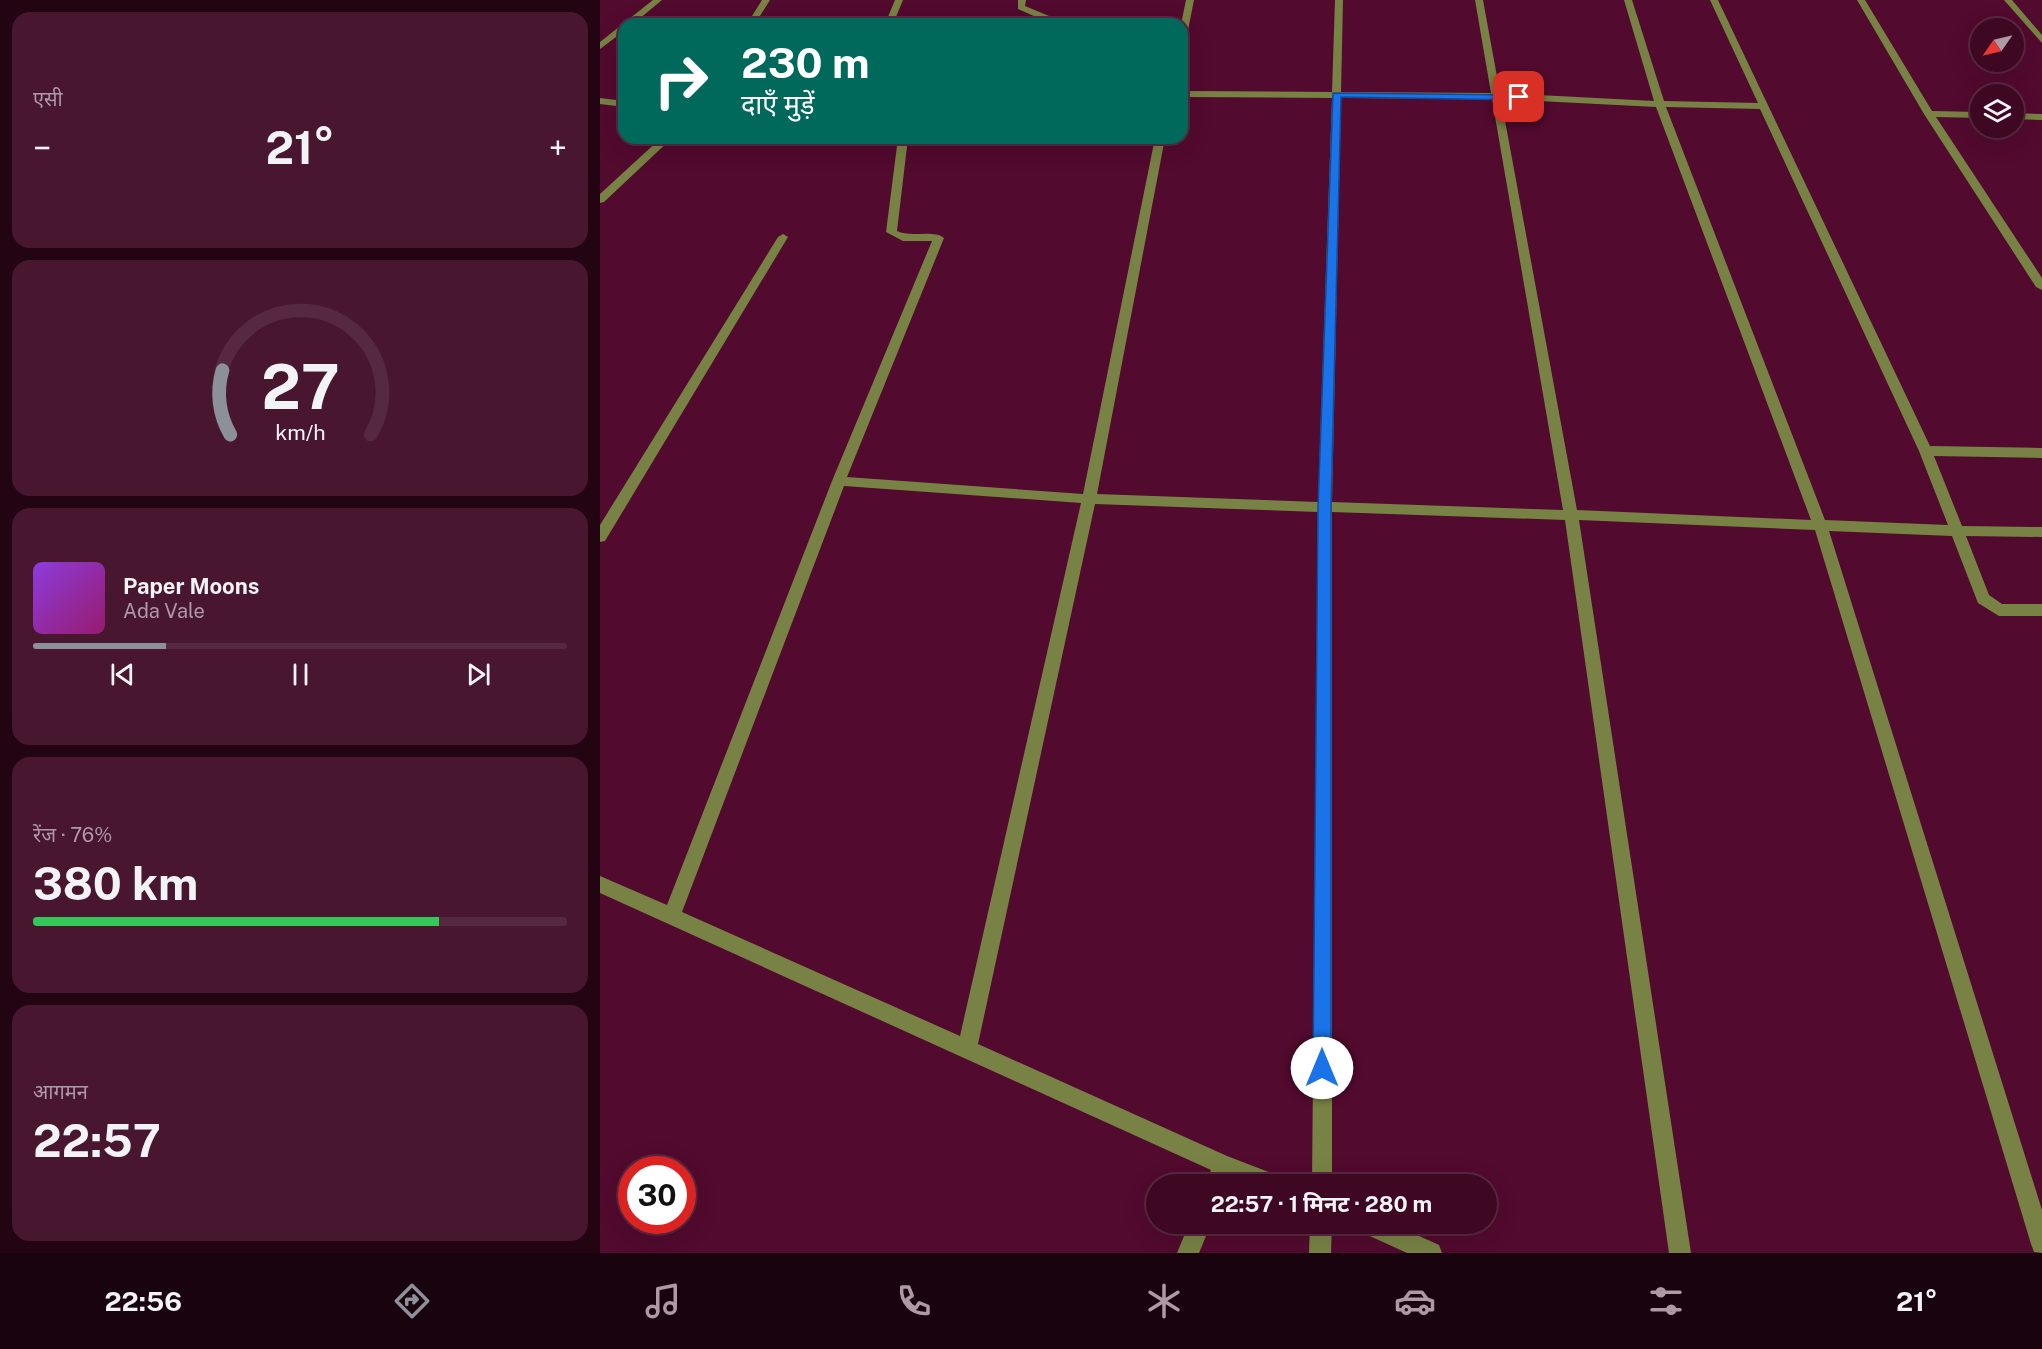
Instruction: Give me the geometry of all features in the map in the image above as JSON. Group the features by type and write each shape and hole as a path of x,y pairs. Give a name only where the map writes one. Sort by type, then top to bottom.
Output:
{"street":[{"path":"636,18 658,0"},
{"path":"755,18 766,0"},
{"path":"892,18 899,0"},
{"path":"1022,0 1021,7 1046,18"},
{"path":"1186,18 1190,0"},
{"path":"1322,1174 1325,508 1339,0"},
{"path":"1479,0 1571,515 1680,1253"},
{"path":"1628,0 1660,104 1820,525 2042,1244"},
{"path":"1714,0 1926,451 1983,599 2000,610 2042,610"},
{"path":"1861,0 1929,114 2042,287"},
{"path":"2008,0 2042,40"},
{"path":"600,46 618,32"},
{"path":"1188,94 1495,96 1660,104 1762,106"},
{"path":"600,101 618,103"},
{"path":"1929,114 1970,115"},
{"path":"2024,116 2042,117"},
{"path":"600,200 661,144"},
{"path":"671,917 839,481 939,238 903,238 891,232 902,144"},
{"path":"967,1049 1089,499 1159,144"},
{"path":"600,537 783,237"},
{"path":"1926,451 2042,453"},
{"path":"839,481 1089,499 1571,515 1955,531 2042,532"},
{"path":"600,884 1249,1174"},
{"path":"1220,1174 1224,1164"},
{"path":"1188,1253 1196,1234"},
{"path":"1320,1253 1321,1234"},
{"path":"1390,1234 1431,1253"}],"route":[{"path":"1322,1068 1325,508 1336,95 1519,97"}]}
